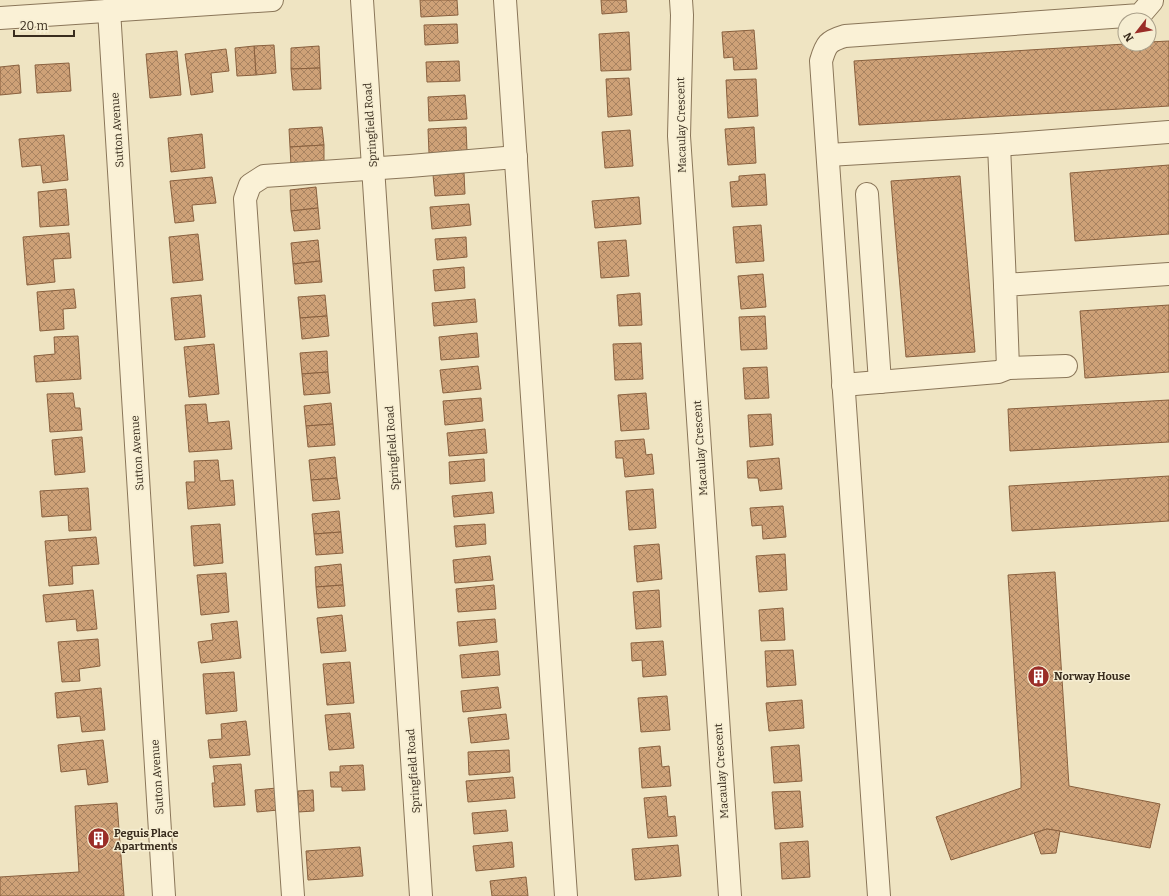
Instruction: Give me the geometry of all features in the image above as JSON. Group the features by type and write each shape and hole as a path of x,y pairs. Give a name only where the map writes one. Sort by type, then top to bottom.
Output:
{"street":[{"path":"0,18 272,0"},
{"name":"Springfield Road","path":"362,0 421,896"},
{"path":"505,0 566,896"},
{"name":"Macaulay Crescent","path":"681,0 679,136 730,896"},
{"path":"879,896 821,60 825,48 834,39 845,36 1140,15 1152,2 1152,0"},
{"name":"Sutton Avenue","path":"109,10 164,896"},
{"path":"828,155 999,145 1169,132"},
{"path":"999,145 1008,368"},
{"path":"293,896 246,199 250,185 264,176 373,169 516,157"},
{"path":"867,194 880,382"},
{"path":"1004,285 1169,274"},
{"path":"844,385 998,372 1008,368 1066,366"}],"building":[{"path":"420,0 457,0 458,15 421,17"},
{"path":"601,0 626,0 627,12 602,14"},
{"path":"457,24 458,43 425,45 424,25"},
{"path":"754,30 757,69 734,70 733,57 724,58 722,32"},
{"path":"629,32 631,70 601,71 599,34"},
{"path":"1169,41 1169,106 859,125 854,61 1117,45 1117,52 1157,52 1157,42"},
{"path":"274,45 276,73 256,75 254,46"},
{"path":"254,46 256,75 237,76 235,48"},
{"path":"319,46 320,68 291,69 291,48"},
{"path":"226,49 229,71 211,73 213,92 191,95 185,54"},
{"path":"177,51 181,95 150,98 146,54"},
{"path":"459,61 460,81 427,82 426,62"},
{"path":"69,63 71,91 37,93 35,65"},
{"path":"19,65 21,93 0,95 0,67"},
{"path":"320,68 321,89 293,90 291,69"},
{"path":"629,78 632,115 608,117 606,79"},
{"path":"756,79 758,116 728,118 726,80"},
{"path":"465,95 467,119 429,121 428,97"},
{"path":"322,127 324,145 290,147 289,129"},
{"path":"466,127 467,151 429,153 428,129"},
{"path":"754,127 756,163 728,165 725,129"},
{"path":"630,130 633,166 605,168 602,132"},
{"path":"202,134 205,168 171,172 168,138"},
{"path":"64,135 68,180 43,183 41,165 22,167 19,139"},
{"path":"324,145 324,163 291,165 290,147"},
{"path":"1169,165 1169,234 1075,241 1070,173"},
{"path":"464,173 465,194 435,196 433,175"},
{"path":"765,174 767,205 732,207 730,182 739,181 739,176"},
{"path":"960,176 975,352 906,357 891,181"},
{"path":"212,177 216,203 192,205 194,221 175,223 170,181"},
{"path":"316,187 318,208 291,211 290,190"},
{"path":"66,189 69,225 40,227 38,192"},
{"path":"639,197 641,224 595,228 592,201"},
{"path":"469,204 471,225 432,229 430,207"},
{"path":"318,208 320,229 294,231 291,211"},
{"path":"761,225 764,261 736,263 733,227"},
{"path":"69,233 71,258 53,259 55,282 27,285 23,237"},
{"path":"198,234 203,280 173,283 169,237"},
{"path":"466,237 467,257 437,260 435,239"},
{"path":"318,240 320,261 293,264 291,243"},
{"path":"626,240 629,276 601,278 598,242"},
{"path":"320,261 322,282 295,284 293,264"},
{"path":"464,267 465,288 435,291 433,270"},
{"path":"763,274 766,307 741,309 738,276"},
{"path":"74,289 76,308 63,309 64,329 40,331 37,292"},
{"path":"640,293 642,325 619,326 617,295"},
{"path":"201,295 205,337 175,340 171,298"},
{"path":"325,295 327,316 300,318 298,297"},
{"path":"475,299 477,322 434,326 432,303"},
{"path":"1169,305 1169,372 1085,378 1080,311"},
{"path":"327,316 329,336 302,339 300,318"},
{"path":"765,316 767,349 741,350 739,317"},
{"path":"477,333 479,357 441,360 439,337"},
{"path":"78,336 81,379 36,382 34,356 55,354 54,337"},
{"path":"641,343 643,379 615,380 613,344"},
{"path":"214,344 219,394 189,397 184,347"},
{"path":"327,351 328,372 302,374 300,353"},
{"path":"478,366 481,389 443,393 440,370"},
{"path":"767,367 769,398 745,399 743,368"},
{"path":"328,372 330,393 304,395 302,374"},
{"path":"73,393 75,408 80,408 82,430 50,432 47,394"},
{"path":"646,393 649,429 621,431 618,395"},
{"path":"481,398 483,421 445,425 443,401"},
{"path":"1169,400 1169,442 1010,451 1008,409"},
{"path":"331,403 333,424 306,426 304,406"},
{"path":"206,404 208,423 229,421 232,449 189,452 185,405"},
{"path":"771,414 773,445 750,447 748,415"},
{"path":"333,424 335,445 308,447 306,426"},
{"path":"485,429 487,453 449,456 447,433"},
{"path":"82,437 85,472 55,475 52,440"},
{"path":"644,439 646,455 652,454 654,474 625,477 623,458 616,458 615,441"},
{"path":"335,457 337,478 311,480 309,460"},
{"path":"779,458 782,489 760,491 758,478 748,478 747,461"},
{"path":"484,459 485,481 450,484 449,462"},
{"path":"218,460 220,481 233,480 235,505 188,509 186,482 195,482 194,461"},
{"path":"1169,476 1169,521 1012,531 1009,486"},
{"path":"337,478 340,499 313,501 311,480"},
{"path":"88,488 91,530 69,531 68,515 42,517 40,491"},
{"path":"653,489 656,528 629,530 626,491"},
{"path":"492,492 494,513 454,517 452,496"},
{"path":"783,506 786,537 763,539 762,525 752,526 750,508"},
{"path":"339,511 341,532 314,534 312,514"},
{"path":"220,524 223,563 194,566 191,526"},
{"path":"485,524 486,544 456,547 454,526"},
{"path":"341,532 343,553 316,555 314,534"},
{"path":"96,537 99,564 72,566 73,584 49,586 45,541"},
{"path":"659,544 662,579 637,582 634,546"},
{"path":"785,554 787,590 759,592 756,556"},
{"path":"490,556 493,580 455,583 453,560"},
{"path":"341,564 343,585 316,587 315,567"},
{"name":"Norway House","path":"1055,572 1069,786 1160,804 1150,848 1047,829 951,860 936,817 1021,788 1008,575"},
{"path":"226,573 229,612 201,615 197,575"},
{"path":"343,585 345,606 318,608 316,587"},
{"path":"494,585 496,609 458,612 456,589"},
{"path":"93,590 97,629 77,631 76,619 46,622 43,595"},
{"path":"659,590 661,627 636,629 633,592"},
{"path":"783,608 785,640 761,641 759,610"},
{"path":"342,615 346,651 321,653 317,618"},
{"path":"495,619 497,642 459,646 457,622"},
{"path":"237,621 241,658 201,663 198,642 213,640 211,624"},
{"path":"98,639 100,666 79,669 80,681 62,682 58,642"},
{"path":"663,641 666,675 643,677 642,660 632,661 631,643"},
{"path":"793,650 796,685 767,687 765,651"},
{"path":"498,651 500,675 462,678 460,655"},
{"path":"350,662 354,703 327,705 323,664"},
{"path":"234,672 237,711 206,714 203,674"},
{"path":"498,687 501,708 463,712 461,691"},
{"path":"101,688 105,730 82,732 80,716 57,718 55,693"},
{"path":"667,696 670,730 641,732 638,698"},
{"path":"802,700 804,728 769,731 766,703"},
{"path":"350,713 354,748 329,750 325,715"},
{"path":"506,714 509,739 471,743 468,718"},
{"path":"246,721 250,755 210,758 208,740 222,739 221,724"},
{"path":"103,740 108,782 88,785 86,769 61,772 58,745"},
{"path":"799,745 802,781 774,783 771,747"},
{"path":"660,746 662,767 669,766 671,786 642,788 639,748"},
{"path":"509,750 510,772 469,775 468,752"},
{"path":"241,764 245,805 214,807 212,783 215,783 213,766"},
{"path":"363,765 365,790 342,791 342,787 331,787 330,772 340,772 340,766"},
{"path":"513,777 515,798 468,802 466,781"},
{"path":"277,788 278,810 257,812 255,790"},
{"path":"313,790 314,811 298,812 298,791"},
{"path":"800,791 803,827 775,829 772,792"},
{"path":"666,796 668,817 675,816 677,836 648,838 644,798"},
{"name":"Peguis Place Apartments","path":"117,803 124,896 0,896 0,877 79,872 75,806"},
{"path":"506,810 508,831 474,834 472,813"},
{"path":"1047,829 1060,831 1056,853 1041,854 1034,833"},
{"path":"808,841 810,877 782,879 780,843"},
{"path":"512,842 514,867 476,871 473,846"},
{"path":"678,845 681,876 635,880 632,849"},
{"path":"360,847 363,876 308,880 306,851"},
{"path":"526,877 528,896 492,896 490,881"}],"place":[{"name":"Norway House","path":"1038,676"},
{"name":"Peguis Place Apartments","path":"98,839"}]}
